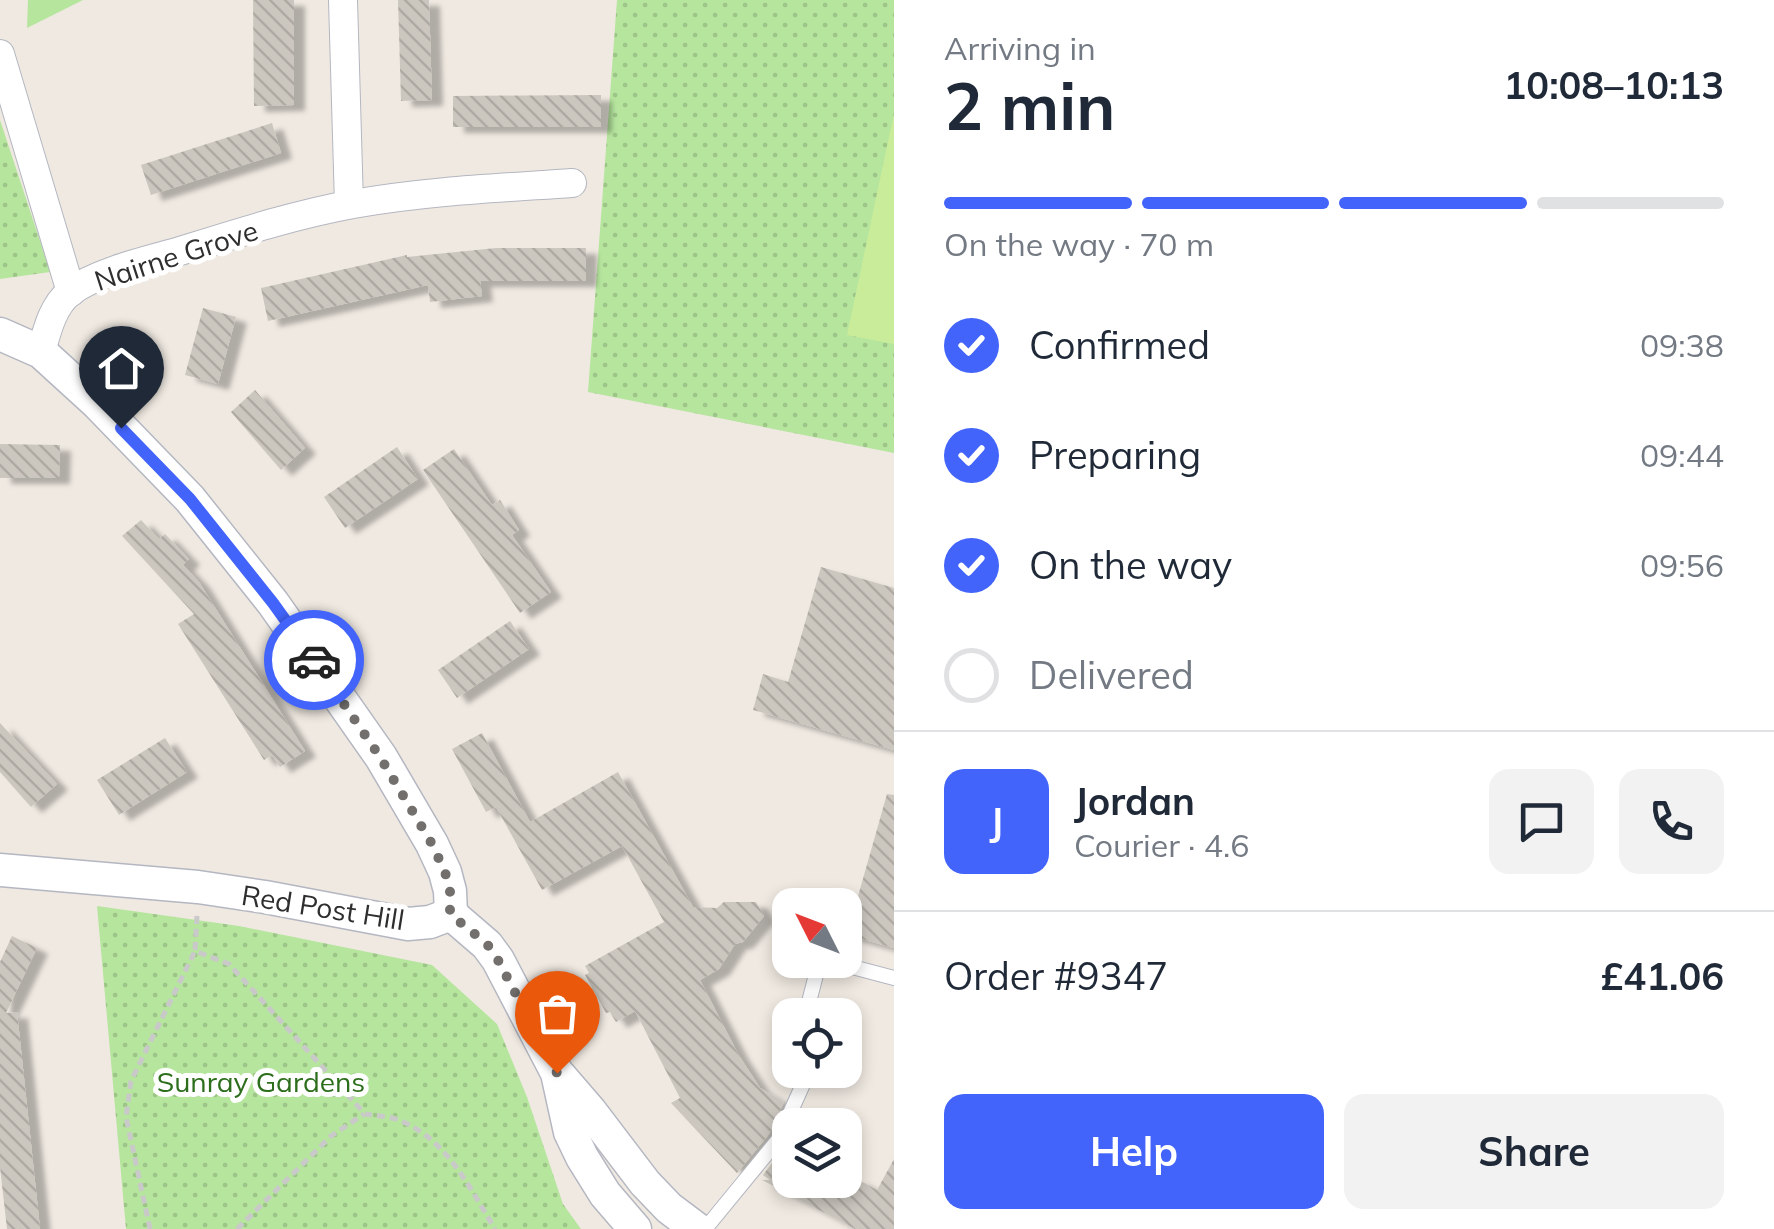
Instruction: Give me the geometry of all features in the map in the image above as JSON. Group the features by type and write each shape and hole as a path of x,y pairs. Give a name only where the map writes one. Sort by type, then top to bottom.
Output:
{"street":[{"path":"343,0 349,204"},
{"path":"0,54 70,292"},
{"name":"Nairne Grove","path":"41,352 56,308 70,292 144,262 349,204 440,192 572,184"},
{"path":"0,334 41,352 98,404 190,499 273,603 380,757 445,872 450,914 487,944 498,960 557,1073 645,1183 669,1208 701,1229"},
{"name":"Red Post Hill","path":"0,870 146,881 264,897 408,924 430,922 450,914"},
{"path":"557,1073 570,1132 582,1157 605,1194 635,1229"}],"lane":[{"path":"810,998 818,963 841,964 894,978"},
{"path":"701,1229 778,1140 801,1088"}],"path":[{"path":"150,1229 126,1117 131,1081 195,952 198,888"},
{"path":"195,952 229,964 365,1114 396,1119 429,1137 454,1164 495,1229"},
{"path":"237,1229 331,1136 365,1114"}],"green space":[{"path":"28,0 83,0 27,28"},
{"path":"617,0 894,0 894,453 588,392"},
{"path":"894,113 894,344 847,335"},
{"path":"0,120 50,271 50,272 0,279"},
{"name":"Sunray Gardens","path":"97,906 239,926 432,965 497,1024 527,1097 563,1204 581,1229 126,1229"}],"building":[{"path":"253,0 294,0 294,105 254,106"},
{"path":"398,0 429,0 432,100 401,101"},
{"path":"601,95 601,127 453,127 453,96"},
{"path":"272,123 281,153 151,195 141,165"},
{"path":"496,248 586,248 586,281 480,281 482,296 430,302 428,285 268,321 261,288 407,255"},
{"path":"203,308 236,317 218,384 185,375"},
{"path":"255,390 305,448 281,470 231,412"},
{"path":"0,444 60,445 59,478 0,478"},
{"path":"397,447 418,479 345,528 324,497"},
{"path":"454,449 492,505 500,500 519,530 512,535 551,592 520,613 423,470"},
{"path":"141,520 159,539 165,534 189,559 183,565 199,582 305,751 280,767 272,755 264,760 178,624 194,614 122,536"},
{"path":"821,567 894,588 894,750 753,710 763,674 788,682"},
{"path":"510,621 529,649 457,698 438,670"},
{"path":"0,723 57,784 31,807 0,772"},
{"path":"482,733 530,822 618,772 693,907 756,902 764,916 743,942 735,944 719,969 700,980 760,1088 784,1102 781,1108 772,1108 769,1134 737,1173 671,1103 680,1098 635,1011 616,1022 610,1012 606,1013 585,975 589,973 585,966 664,922 622,846 542,890 496,807 486,812 452,749"},
{"path":"165,738 187,772 119,815 97,780"},
{"path":"887,794 894,795 894,948 862,939 860,888"},
{"path":"12,936 37,948 6,1013 17,1012 40,1229 7,1229 0,1167 0,962"},
{"path":"894,1159 894,1229 855,1229 796,1198 862,1198 862,1182 877,1190"},
{"path":"772,1163 772,1185 762,1180 770,1180 763,1175"}],"way so far":[{"path":"314,660 380,757 432,844 450,891 450,914 487,944 498,960 557,1073"}],"route":[{"path":"121,428 190,499 314,660"}]}
